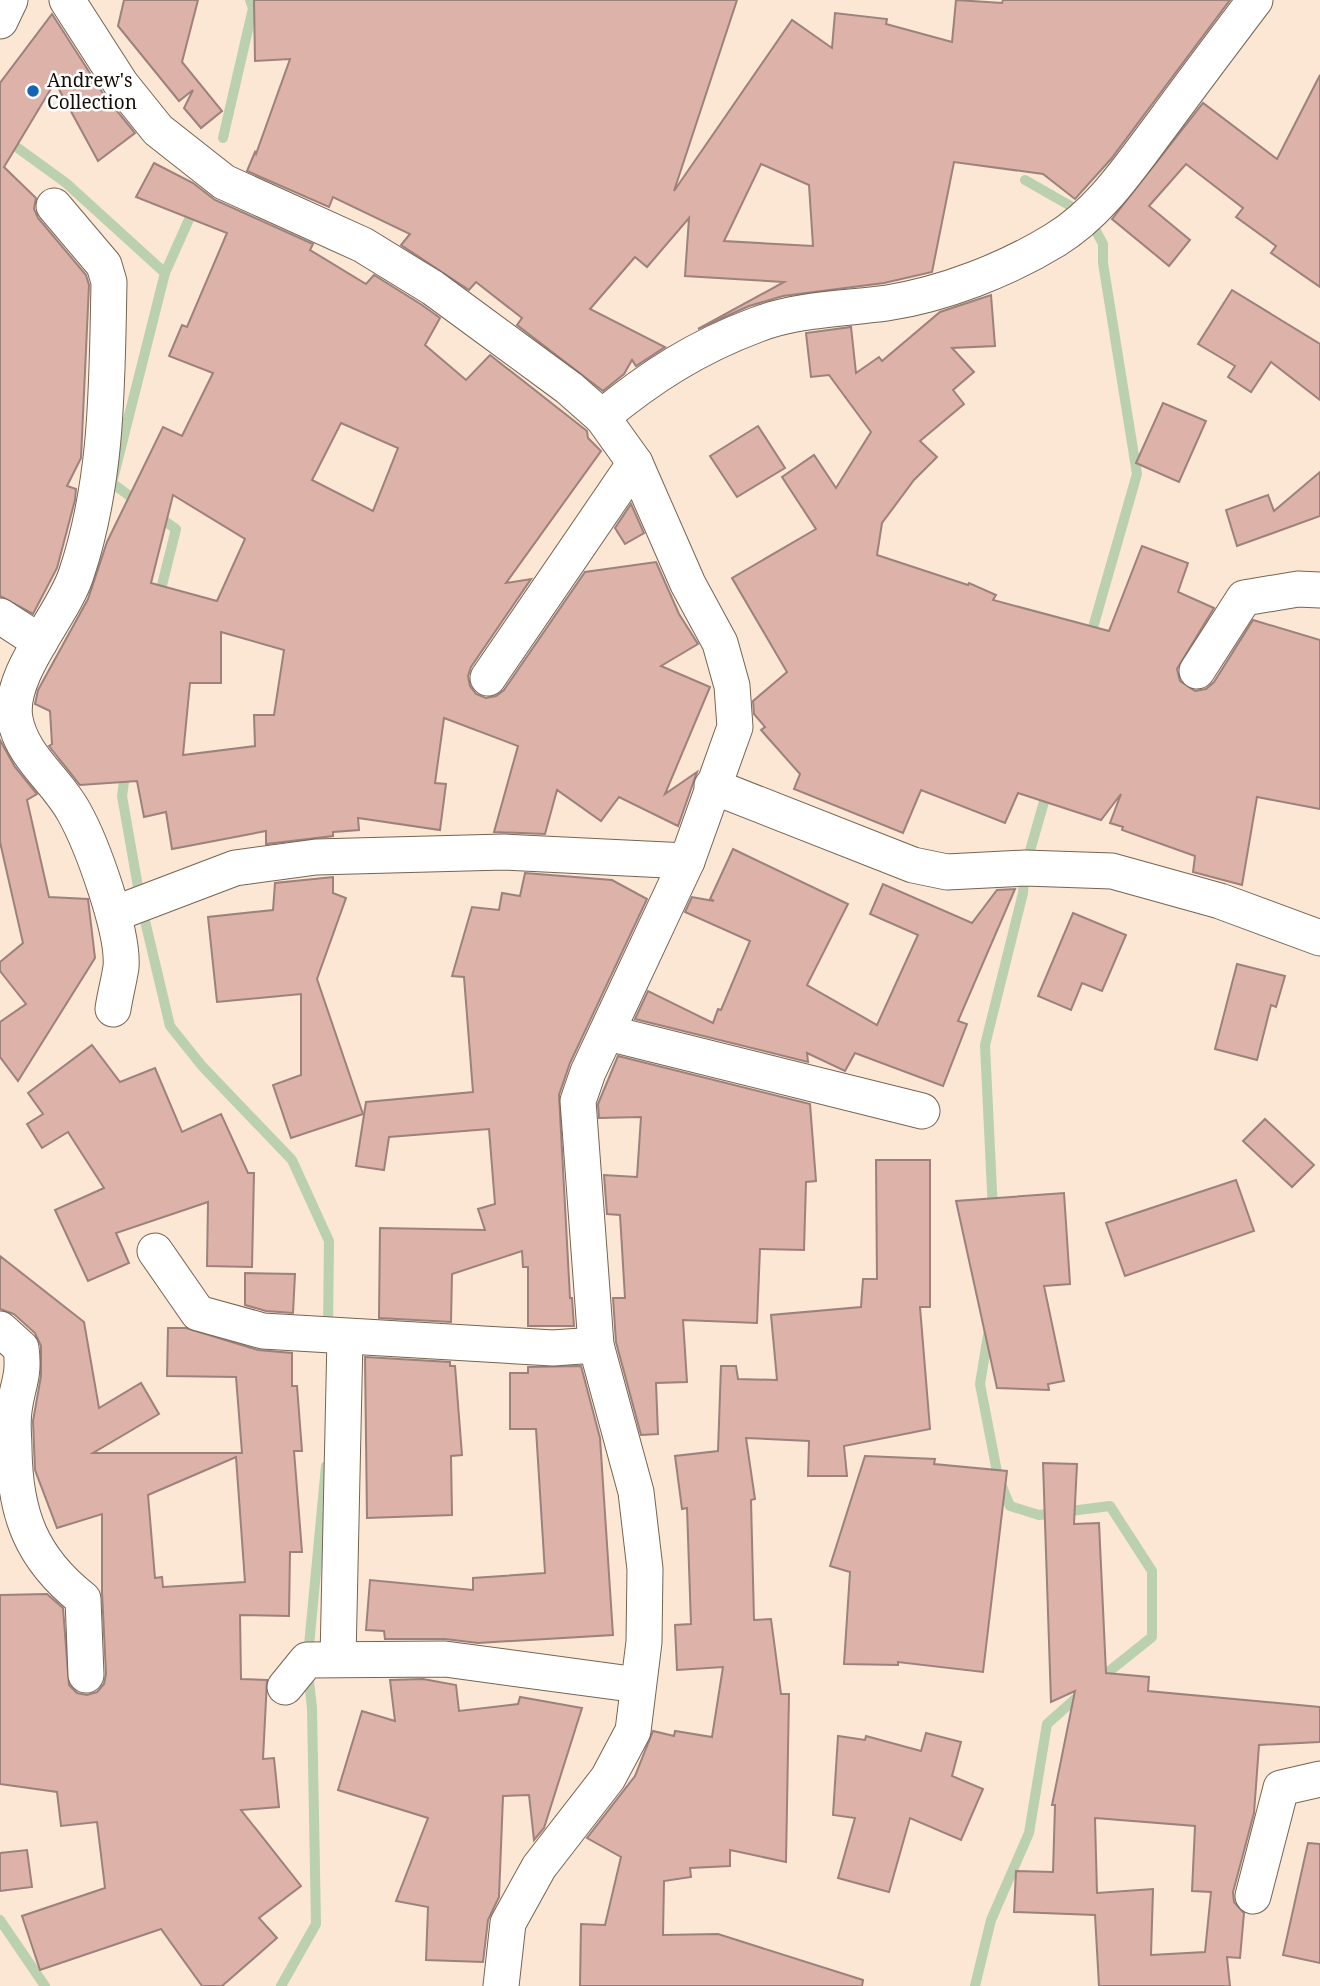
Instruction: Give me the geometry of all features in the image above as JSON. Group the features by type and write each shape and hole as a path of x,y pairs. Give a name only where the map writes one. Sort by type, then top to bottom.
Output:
{"street":[{"path":"0,20 10,0"},
{"path":"67,0 121,84 158,131 224,182 389,258 569,388 602,417 635,463 688,584 720,643 732,686 735,727 687,861 588,1072 578,1101 596,1345 637,1505 645,1569 643,1642 634,1731 614,1767 539,1867 508,1923 501,1986"},
{"path":"602,417 666,366 757,325 797,314 891,302 962,283 1013,263 1056,240 1088,216 1120,181 1255,0"},
{"path":"54,206 104,265 109,282 105,441 96,499 78,569 69,595 40,642 16,699 14,717 21,742 74,811 114,914 121,966 113,1009"},
{"path":"488,678 635,463"},
{"path":"1197,671 1244,598 1298,589 1320,590"},
{"path":"0,616 40,642"},
{"path":"712,786 913,865 947,872 1025,868 1112,871 1220,901 1320,938"},
{"path":"114,914 234,868 316,856 504,852 687,861"},
{"path":"608,1033 922,1111"},
{"path":"155,1251 198,1313 262,1331 553,1348 596,1345"},
{"path":"0,1329 22,1348 24,1370 14,1411 15,1483 20,1512 32,1539 66,1586 83,1599 87,1630 86,1675"},
{"path":"338,1659 345,1337"},
{"path":"285,1687 307,1660 338,1659 445,1659 638,1685"},
{"path":"1253,1896 1281,1788 1320,1779"}],"building":[{"path":"124,0 198,0 182,62 222,111 201,128 184,108 193,90 179,101 118,26"},
{"path":"254,0 737,0 674,191 792,20 832,48 835,13 887,19 886,24 952,42 956,0 1002,3 1003,0 1230,0 1111,159 1075,199 1043,174 954,162 932,272 884,283 783,296 749,306 698,329 784,282 685,276 689,218 647,267 635,257 590,309 665,347 636,366 632,360 624,374 603,391 517,325 522,318 476,282 469,290 401,245 410,234 333,197 329,207 247,171 255,152 256,154 290,59 255,61","holes":["761,164 809,185 813,246 724,241"]},
{"path":"52,14 104,95 135,133 98,161 55,82 4,167 36,198 34,209 38,218 86,275 89,285 81,458 67,486 76,489 75,500 57,568 33,614 0,596 0,83"},
{"path":"1320,75 1320,287 1271,253 1276,246 1236,217 1243,208 1186,164 1149,206 1190,240 1169,266 1112,219 1203,103 1277,159"},
{"path":"154,163 193,183 215,200 313,244 310,250 366,284 374,275 440,318 425,345 466,380 490,355 587,431 588,438 601,451 506,583 531,579 471,667 468,676 470,686 476,694 486,698 496,696 504,690 585,572 656,562 679,614 698,644 661,666 710,687 665,794 697,772 678,826 619,797 601,821 557,790 545,834 494,832 518,746 444,718 435,783 446,784 440,830 358,818 359,830 333,832 333,836 266,844 266,831 172,849 166,812 144,817 137,781 80,785 49,746 52,744 50,711 35,704 38,690 88,599 107,542 163,427 182,436 213,373 169,356 182,325 187,327 227,233 136,197","holes":["341,423 398,448 373,511 312,480","173,495 245,539 217,601 151,583","221,632 284,650 274,715 254,715 255,746 183,755 190,683 221,683"]},
{"path":"1232,290 1320,344 1320,400 1271,362 1251,392 1228,377 1235,366 1198,344"},
{"path":"991,295 995,346 952,348 974,372 953,390 964,404 920,441 937,457 914,480 882,523 877,555 968,585 969,583 996,595 993,600 1109,631 1142,546 1188,563 1178,592 1214,608 1177,669 1180,681 1195,691 1206,689 1214,682 1253,620 1320,640 1320,809 1257,797 1242,885 1193,872 1195,856 1122,830 1123,827 1110,823 1121,794 1101,820 1018,793 1005,823 921,790 903,833 794,789 800,774 761,730 765,727 754,714 753,701 787,672 732,578 816,529 782,477 814,455 836,488 871,432 829,375 811,377 806,333 851,327 856,373 879,357 882,361 940,312"},
{"path":"1163,403 1206,421 1179,482 1136,463"},
{"path":"758,426 785,468 737,497 710,456"},
{"path":"1320,472 1320,516 1237,546 1226,510 1268,495 1274,511"},
{"path":"631,504 644,533 625,544 615,528"},
{"path":"0,740 15,767 37,794 27,800 49,897 88,899 95,958 18,1081 0,1057 0,1022 26,1004 0,971 0,962 23,943 0,842"},
{"path":"733,849 848,904 807,985 877,1025 918,935 870,914 883,884 972,923 997,890 1015,889 958,1021 967,1024 943,1086 855,1053 845,1071 807,1053 808,1062 635,1019 648,991 713,1023 718,1009 721,1010 750,941 685,912 692,897 714,901 710,899"},
{"path":"525,873 612,880 647,899 570,1063 559,1095 570,1298 574,1326 528,1326 528,1267 523,1267 522,1251 452,1274 451,1322 379,1318 380,1228 485,1230 478,1209 495,1204 489,1129 389,1137 384,1170 356,1166 366,1102 473,1092 464,977 452,976 472,907 499,910 502,893 520,896"},
{"path":"333,877 333,893 346,898 317,979 363,1114 291,1138 273,1085 301,1075 301,994 217,1002 208,917 273,910 275,883"},
{"path":"1073,913 1126,935 1102,991 1082,983 1071,1010 1038,996"},
{"path":"1237,964 1285,976 1276,1007 1271,1005 1257,1060 1215,1049"},
{"path":"92,1045 120,1082 155,1068 182,1132 221,1114 248,1173 254,1173 252,1267 207,1266 208,1202 116,1233 129,1263 88,1281 55,1210 104,1188 68,1132 42,1148 27,1124 43,1114 28,1093"},
{"path":"618,1056 810,1104 816,1181 806,1182 804,1250 760,1249 757,1323 683,1320 687,1382 656,1383 658,1434 641,1435 616,1342 613,1298 625,1298 620,1215 607,1214 604,1175 637,1177 641,1117 599,1118 598,1104"},
{"path":"1265,1119 1314,1165 1292,1187 1243,1141"},
{"path":"876,1160 930,1160 930,1307 920,1307 930,1429 844,1446 847,1476 808,1476 809,1441 746,1438 755,1499 751,1500 754,1620 771,1619 781,1694 789,1694 786,1862 730,1850 730,1866 690,1868 691,1877 664,1881 663,1935 718,1934 863,1980 862,1986 580,1986 581,1924 605,1925 621,1857 587,1838 635,1776 653,1731 674,1736 675,1731 712,1737 723,1667 677,1670 675,1625 691,1624 687,1508 682,1509 675,1456 718,1451 721,1366 736,1366 738,1379 777,1380 771,1315 861,1307 863,1279 877,1279"},
{"path":"1236,1180 1254,1231 1125,1276 1106,1223"},
{"path":"1064,1193 1070,1284 1044,1286 1064,1381 1048,1384 1049,1390 997,1388 956,1201"},
{"path":"0,1256 84,1322 99,1408 141,1383 159,1414 93,1453 242,1453 236,1377 167,1376 168,1328 186,1328 258,1350 292,1353 292,1386 297,1386 302,1451 294,1451 302,1552 290,1552 289,1616 240,1615 241,1679 267,1680 263,1759 274,1758 279,1807 241,1810 301,1886 259,1918 277,1938 222,1986 202,1986 161,1929 40,1970 22,1916 105,1888 97,1822 61,1826 57,1792 0,1784 0,1595 47,1594 63,1608 69,1685 77,1693 87,1695 97,1692 104,1684 106,1674 102,1514 57,1528 35,1470 33,1421 41,1376 41,1346 35,1333 14,1314 0,1309","holes":["236,1457 245,1582 163,1587 162,1577 155,1578 148,1495"]},
{"path":"245,1273 295,1274 293,1313 266,1311 245,1305"},
{"path":"365,1357 450,1362 450,1366 455,1366 462,1455 451,1456 452,1515 367,1518"},
{"path":"581,1366 600,1438 613,1635 478,1643 445,1639 385,1639 384,1631 366,1630 370,1580 473,1590 473,1578 545,1573 536,1429 510,1429 510,1373 528,1373 528,1367"},
{"path":"865,1456 935,1459 934,1464 1007,1471 983,1672 898,1662 898,1665 844,1664 850,1572 830,1566"},
{"path":"1043,1463 1077,1464 1074,1524 1099,1523 1106,1673 1149,1677 1148,1691 1320,1707 1320,1742 1259,1745 1254,1813 1233,1892 1234,1902 1244,1913 1240,1958 1227,1957 1230,1986 1099,1986 1095,1915 1014,1912 1016,1871 1053,1872 1055,1805 1052,1805 1075,1691 1051,1702","holes":["1095,1818 1195,1826 1192,1891 1211,1892 1205,1952 1151,1955 1153,1889 1097,1893"]},
{"path":"423,1679 456,1685 459,1711 518,1704 520,1697 582,1708 544,1828 534,1840 529,1795 503,1796 499,1897 488,1920 483,1962 426,1960 428,1907 396,1901 428,1818 338,1790 362,1711 395,1721 390,1680"},
{"path":"926,1733 961,1742 952,1776 983,1789 961,1840 910,1818 889,1892 838,1878 855,1818 833,1815 838,1736 865,1740 866,1736 921,1751"},
{"path":"1308,1843 1320,1844 1320,1963 1283,1955"},
{"path":"27,1850 32,1887 0,1891 0,1853"}],"waterway":[{"path":"223,138 253,8 250,0"},
{"path":"0,135 66,183 165,273 112,483 139,503"},
{"path":"1025,180 1088,216 1103,244 1103,263 1137,474 1090,638"},
{"path":"165,273 195,206"},
{"path":"155,514 176,529 159,597"},
{"path":"126,768 122,796 141,904 170,1026 202,1066 292,1160 329,1241 328,1331"},
{"path":"993,1212 985,1045 1023,893 1025,868 1048,788"},
{"path":"989,1329 980,1384 998,1477 1010,1506 1039,1515 1110,1506 1152,1571 1152,1637 1097,1681"},
{"path":"308,1656 326,1466"},
{"path":"281,1986 316,1924 312,1708 308,1672"},
{"path":"975,1986 991,1920 1029,1833 1047,1724 1084,1691"},
{"path":"0,1920 45,1986"}],"place":[{"name":"Andrew's Collection","path":"33,91"}]}
